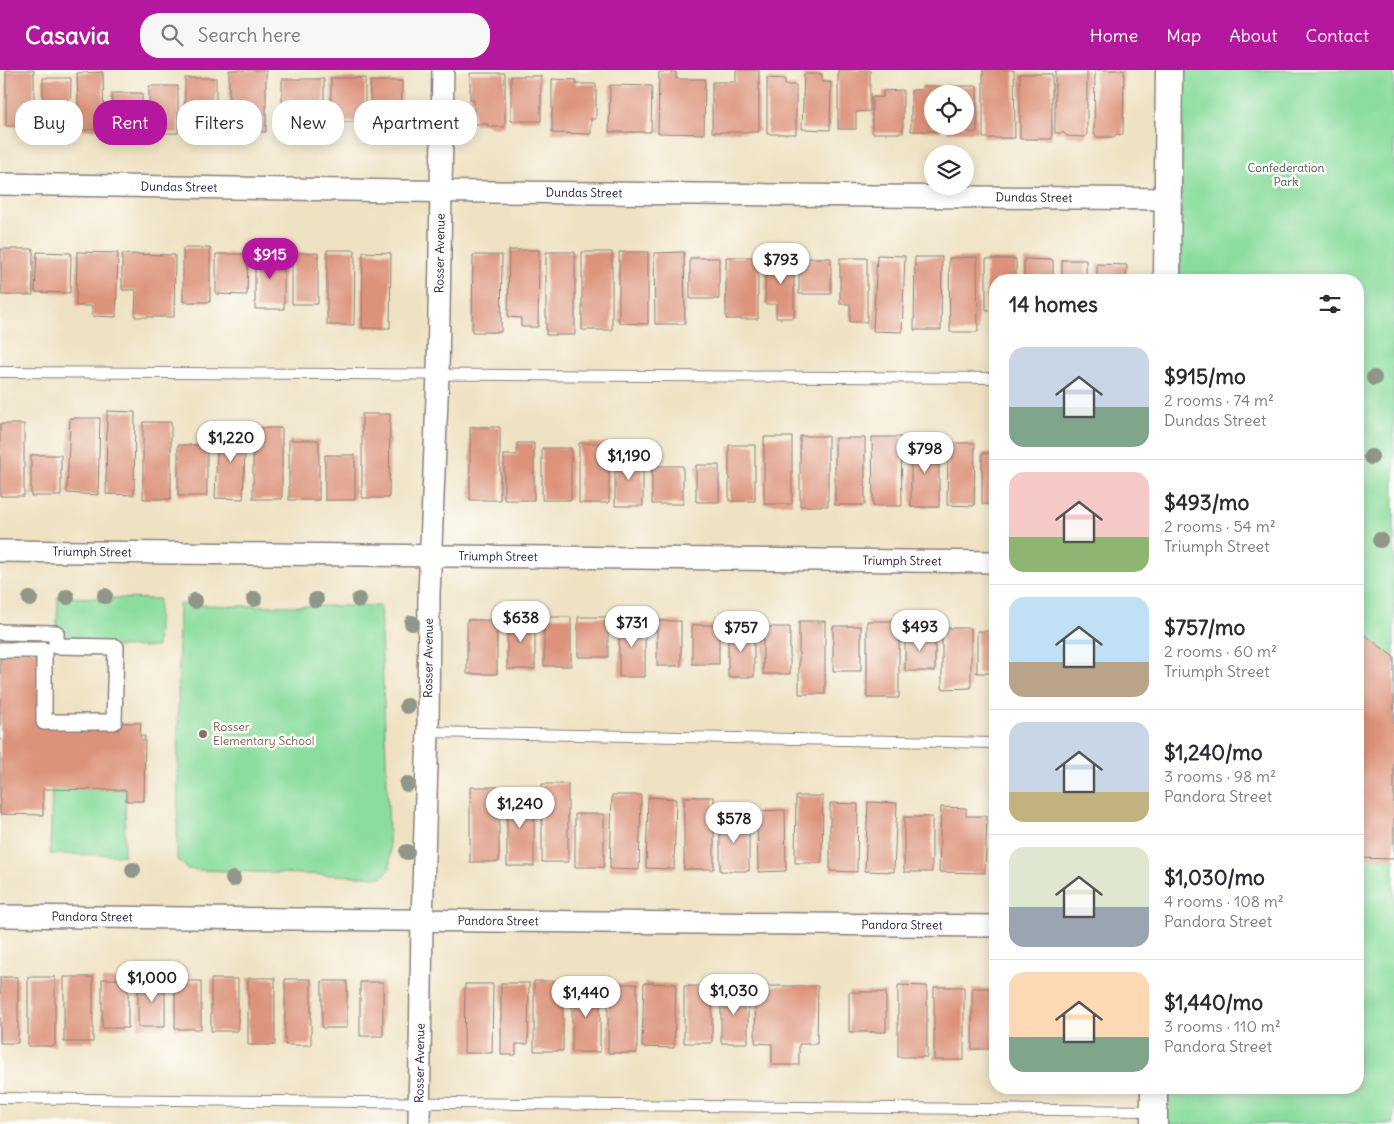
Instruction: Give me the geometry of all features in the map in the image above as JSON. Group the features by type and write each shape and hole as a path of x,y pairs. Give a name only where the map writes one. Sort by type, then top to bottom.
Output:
{"street":[{"name":"Rosser Avenue","path":"419,1124 431,556 438,374 443,70"},
{"path":"1167,274 1169,70"},
{"name":"Dundas Street","path":"0,184 1168,199"},
{"name":"Triumph Street","path":"0,552 989,562"},
{"path":"0,632 56,633 56,646 116,647 114,722 44,722 44,650 0,650"},
{"name":"Pandora Street","path":"0,916 989,926"}],"lane":[{"path":"0,372 989,378"},
{"path":"428,732 989,743"},
{"path":"0,1098 1154,1108"}],"green space":[{"name":"Confederation Park","path":"1183,70 1394,70 1394,1124 1166,1124 1167,1094 1364,1094 1364,274 1180,274"},
{"path":"58,597 159,599 157,647 56,646"},
{"path":"179,604 380,606 390,857 390,868 382,877 187,869 177,859"},
{"path":"52,788 126,790 124,855 50,854"}],"building":[{"path":"6,70 34,70 34,100 15,100 15,126 6,126"},
{"path":"229,70 266,70 266,132 262,132 262,100 229,100"},
{"path":"736,70 759,70 759,132 712,132 712,82 736,82"},
{"path":"838,70 870,70 870,111 856,112 856,129 838,129"},
{"path":"983,70 1014,70 1015,138 983,138"},
{"path":"1087,70 1087,134 1084,137 1055,133 1055,71"},
{"path":"1095,70 1124,70 1123,135 1116,134 1114,137 1097,137 1094,134"},
{"path":"103,72 103,100 93,100 93,129 83,130 83,100 78,100 77,73"},
{"path":"659,72 676,72 676,79 705,79 704,134 658,133"},
{"path":"470,73 505,73 505,127 488,127 488,124 477,124 477,100 470,100"},
{"path":"804,74 822,74 822,82 831,82 830,130 802,129"},
{"path":"1020,74 1052,74 1052,139 1020,139"},
{"path":"511,76 541,76 541,121 511,121"},
{"path":"43,78 71,78 71,100 43,100"},
{"path":"185,78 216,78 216,100 185,100"},
{"path":"331,78 365,78 365,100 354,100 354,122 344,122 344,100 331,100"},
{"path":"767,78 785,79 785,85 796,85 796,134 767,134"},
{"path":"282,79 324,79 324,100 282,100"},
{"path":"552,79 576,80 576,84 596,84 596,119 591,119 591,134 552,133"},
{"path":"370,81 402,81 402,100 370,100"},
{"path":"610,85 652,86 651,132 609,132"},
{"path":"149,86 178,86 177,133 167,133 167,100 149,100"},
{"path":"922,86 924,86 924,131 911,131 911,90 922,90"},
{"path":"974,86 977,86 977,132 974,132"},
{"path":"903,90 903,133 872,133 872,97 883,97 883,91"},
{"path":"112,93 142,93 142,100 112,100"},
{"path":"183,248 210,248 210,302 183,302"},
{"path":"1,249 33,249 33,295 1,295"},
{"path":"327,250 355,250 354,325 327,325"},
{"path":"509,250 539,250 538,327 521,327 521,318 508,317"},
{"path":"255,251 284,251 284,309 255,309"},
{"path":"37,252 71,253 70,293 35,292"},
{"path":"77,252 118,253 116,317 92,316 92,306 76,306"},
{"path":"363,252 391,253 390,328 362,328"},
{"path":"546,252 575,252 575,335 546,335"},
{"path":"582,252 612,252 612,330 582,330"},
{"path":"619,252 648,252 648,324 619,323"},
{"path":"684,252 685,324 655,324 654,253"},
{"path":"292,253 318,253 318,304 292,304"},
{"path":"122,254 175,255 174,317 135,317 136,290 122,290"},
{"path":"216,254 248,254 247,295 216,294"},
{"path":"473,255 502,255 501,332 472,332"},
{"path":"877,255 905,256 902,332 873,331"},
{"path":"766,256 794,256 794,318 776,318 776,304 765,304"},
{"path":"726,257 758,257 758,319 726,319"},
{"path":"915,257 942,257 941,330 914,330"},
{"path":"977,257 978,332 950,332 949,258"},
{"path":"690,258 719,258 719,299 690,299"},
{"path":"799,258 831,258 831,294 799,294"},
{"path":"840,258 867,258 867,322 850,322 850,304 840,304"},
{"path":"986,259 1016,259 1016,274 989,274 989,310 986,310"},
{"path":"1024,259 1053,260 1053,274 1024,274"},
{"path":"1062,260 1086,260 1086,274 1062,274"},
{"path":"1097,264 1127,265 1126,274 1097,274"},
{"path":"107,411 135,412 134,495 106,494"},
{"path":"362,414 390,414 389,498 362,498"},
{"path":"70,418 100,418 98,495 67,493"},
{"path":"143,422 171,422 171,499 143,499"},
{"path":"0,424 24,424 24,496 0,496"},
{"path":"218,427 246,428 243,499 215,498"},
{"path":"470,427 500,427 500,500 470,500"},
{"path":"253,428 282,428 282,499 253,499"},
{"path":"800,436 828,436 828,506 800,506"},
{"path":"764,437 792,437 792,504 764,504"},
{"path":"872,437 901,437 902,506 873,506"},
{"path":"835,438 865,438 865,505 835,505"},
{"path":"289,440 319,440 319,500 289,500"},
{"path":"911,441 939,441 939,507 911,507"},
{"path":"517,443 534,443 534,500 504,500 504,455 517,455"},
{"path":"579,443 609,443 609,503 579,503"},
{"path":"948,443 975,443 974,506 947,505"},
{"path":"178,445 207,445 207,496 178,496"},
{"path":"729,445 755,445 755,501 729,501"},
{"path":"542,448 571,448 571,500 542,500"},
{"path":"982,453 989,453 989,504 982,504"},
{"path":"31,455 61,455 61,496 31,496"},
{"path":"325,455 355,455 355,500 325,500"},
{"path":"615,456 643,456 643,506 615,506"},
{"path":"696,465 719,465 719,502 696,502"},
{"path":"652,466 683,466 683,504 652,504"},
{"path":"507,617 535,617 535,669 507,669"},
{"path":"544,617 571,617 571,666 544,666"},
{"path":"578,617 608,617 608,657 578,657"},
{"path":"619,619 645,619 645,677 619,677"},
{"path":"467,620 497,620 497,674 467,674"},
{"path":"657,621 681,621 681,666 657,666"},
{"path":"799,621 825,621 825,694 799,694"},
{"path":"867,621 899,621 899,698 867,698"},
{"path":"692,625 719,625 719,664 692,664"},
{"path":"833,626 861,626 861,671 833,671"},
{"path":"763,627 790,627 790,674 763,674"},
{"path":"942,628 971,628 971,688 942,689"},
{"path":"728,629 754,629 754,677 728,677"},
{"path":"977,631 989,631 989,673 977,673"},
{"path":"905,634 935,634 935,671 905,671"},
{"path":"1364,634 1394,657 1394,859 1364,858"},
{"path":"0,650 44,650 44,722 141,723 140,736 145,736 144,801 126,801 126,790 43,789 43,815 0,814"},
{"path":"542,784 568,784 568,862 542,862"},
{"path":"470,787 499,787 499,862 470,862"},
{"path":"507,793 534,793 534,866 507,866"},
{"path":"612,795 641,795 639,870 610,869"},
{"path":"796,796 823,796 822,863 795,863"},
{"path":"648,797 676,799 674,869 646,868"},
{"path":"684,797 714,797 714,869 684,869"},
{"path":"868,802 897,803 894,872 865,871"},
{"path":"830,803 858,804 857,872 830,871"},
{"path":"941,807 966,808 966,816 987,816 985,873 939,872"},
{"path":"785,810 786,871 758,872 757,811"},
{"path":"575,814 604,814 604,867 575,867"},
{"path":"720,817 749,817 749,871 720,871"},
{"path":"904,817 932,817 932,872 904,872"},
{"path":"0,977 18,977 18,1043 0,1043"},
{"path":"28,977 55,977 55,1046 28,1046"},
{"path":"64,977 93,977 93,1042 64,1042"},
{"path":"248,978 275,978 275,1045 248,1045"},
{"path":"102,979 128,979 128,1028 102,1028"},
{"path":"138,979 165,979 165,1027 138,1027"},
{"path":"211,979 238,979 238,1031 211,1031"},
{"path":"285,979 311,979 311,1045 285,1045"},
{"path":"175,981 201,981 201,1029 175,1029"},
{"path":"322,981 347,981 347,1028 322,1028"},
{"path":"534,981 563,981 563,1051 534,1051"},
{"path":"360,982 383,982 383,1036 360,1036"},
{"path":"501,983 529,983 528,1044 516,1044 516,1055 501,1055"},
{"path":"572,983 600,983 600,1052 572,1052"},
{"path":"644,983 676,984 674,1048 642,1047"},
{"path":"465,984 493,984 492,1053 464,1053"},
{"path":"608,984 637,984 637,1053 608,1053"},
{"path":"898,985 927,986 927,1057 898,1057"},
{"path":"684,986 712,986 712,1043 684,1043"},
{"path":"756,986 818,986 817,1044 799,1044 799,1065 772,1065 772,1044 755,1043"},
{"path":"934,987 964,987 964,1060 934,1060"},
{"path":"721,988 748,988 748,1043 721,1043"},
{"path":"972,988 989,988 989,1049 972,1049"},
{"path":"849,992 886,992 886,1032 849,1032"}],"place":[{"name":"Rosser Elementary School","path":"203,734"}]}
